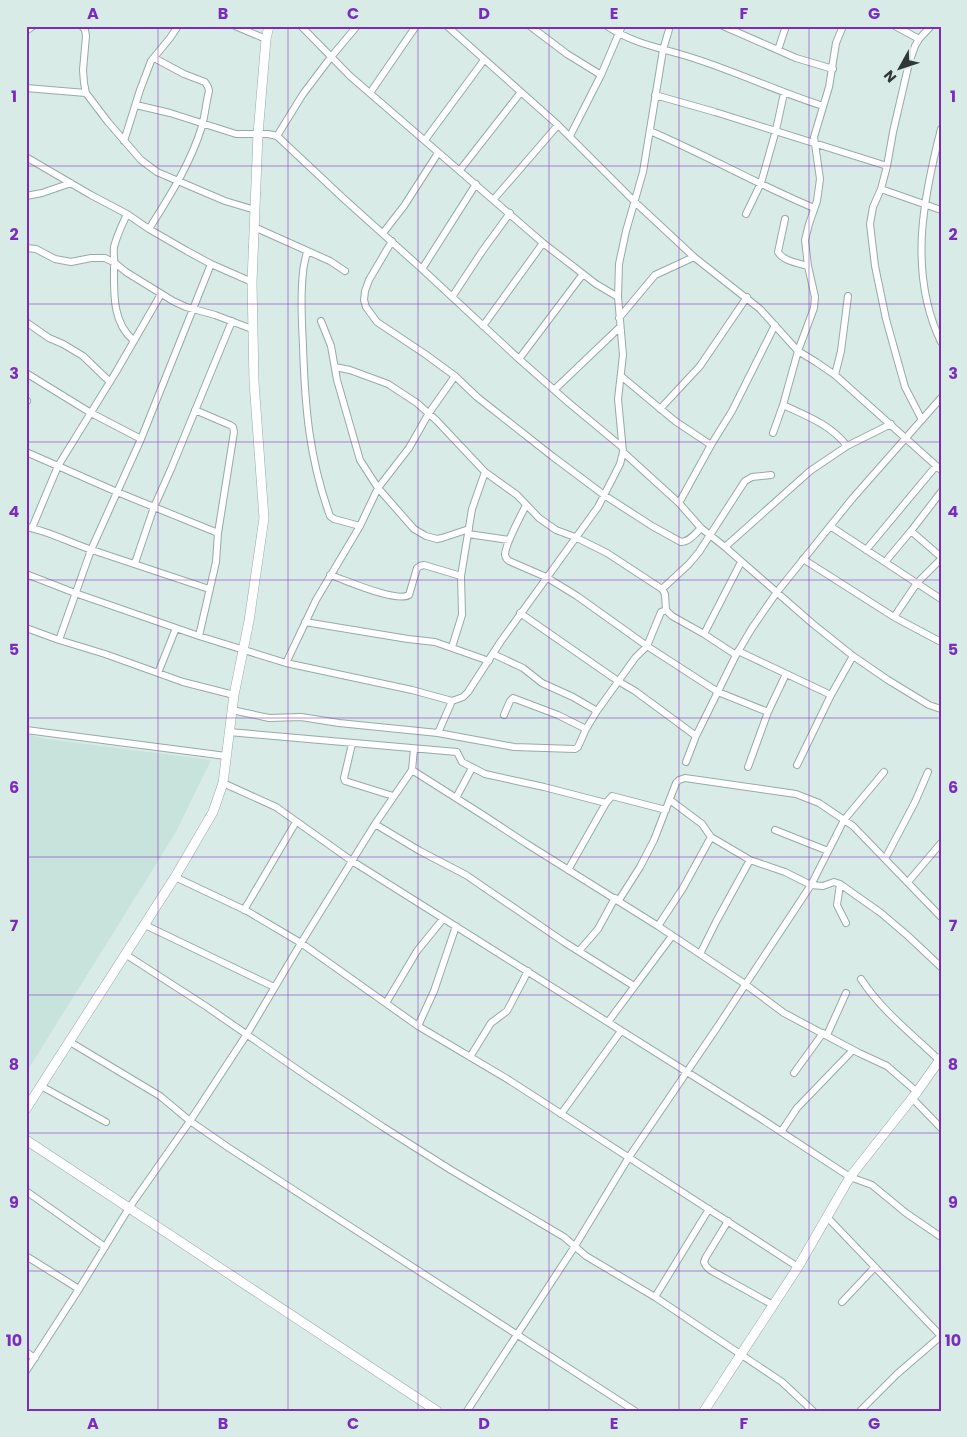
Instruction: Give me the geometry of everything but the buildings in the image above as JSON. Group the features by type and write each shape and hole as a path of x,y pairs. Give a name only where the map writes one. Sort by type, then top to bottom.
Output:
{"street":[{"path":"26,31 33,26"},
{"path":"82,26 86,36 83,70 86,93 141,160 157,172 225,201 255,210"},
{"path":"124,141 151,61 178,26"},
{"path":"235,26 266,39"},
{"path":"26,1109 175,877 213,812 223,783 234,695 244,649 264,518 254,390 252,282 258,134 266,39 269,26"},
{"path":"301,26 370,93 543,243 583,274 618,297"},
{"path":"277,136 303,94 331,56 357,26"},
{"path":"370,93 416,26"},
{"path":"447,26 570,136 635,202 694,257 747,297 776,325 798,351 834,375 938,468 866,550"},
{"path":"530,26 567,54 601,75"},
{"path":"607,26 618,34 648,46 693,58 823,106"},
{"path":"570,136 601,75 622,26"},
{"path":"26,574 199,636 286,662 412,690 452,701 463,697 520,613 598,507 620,464 623,449 618,398 623,354 618,297 619,264 643,172 663,50 670,26"},
{"path":"723,26 796,58 832,69"},
{"path":"741,34 743,26"},
{"path":"778,50 786,26"},
{"path":"773,433 798,351 814,308 816,296 808,266 805,240 808,224 817,201 820,179 814,137 829,88 836,43 843,26"},
{"path":"896,26 919,39"},
{"path":"922,420 905,387 886,319 874,266 870,224 873,208 881,189 887,166 893,132 914,46 931,26"},
{"path":"149,229 178,180 196,143 208,92 207,84 154,59"},
{"path":"425,140 484,60"},
{"path":"26,88 86,93"},
{"path":"460,170 521,92"},
{"path":"746,214 761,183 784,93"},
{"path":"655,94 887,166"},
{"path":"136,105 236,134 268,134 277,136 519,359 623,449 679,503 701,528 812,624 852,656 888,680 941,709"},
{"path":"494,199 558,125"},
{"path":"941,129 924,203 921,229 925,294 934,326 941,342"},
{"path":"650,131 684,145 780,194 814,208"},
{"path":"383,233 404,206 438,153"},
{"path":"26,157 211,264 252,282"},
{"path":"26,196 42,193 71,183"},
{"path":"422,269 476,184"},
{"path":"881,189 940,208"},
{"path":"452,297 510,213"},
{"path":"127,214 116,239 114,250 115,306 122,326 133,340"},
{"path":"784,218 778,252 780,256 808,266"},
{"path":"254,227 330,261 345,271"},
{"path":"392,241 369,280 365,291 364,300 366,307 377,322 455,376 477,397 604,495 652,526 684,543 701,528"},
{"path":"483,326 543,243"},
{"path":"26,248 36,250 55,259 71,262 105,258 161,294 186,307 252,329"},
{"path":"307,250 303,272 302,326 305,405 312,455 330,516 334,519 360,526"},
{"path":"620,318 655,275 694,257"},
{"path":"59,640 91,550 140,439 211,264"},
{"path":"519,359 583,274"},
{"path":"161,294 58,466 29,527 91,550 209,589"},
{"path":"834,375 841,351 848,296"},
{"path":"660,409 700,366 747,297"},
{"path":"135,563 154,507 232,321"},
{"path":"321,321 331,346 337,380 360,460 378,488 414,529 426,536 437,539 469,532 510,540"},
{"path":"26,322 49,338 83,356 110,382"},
{"path":"679,503 711,445 732,412 776,325"},
{"path":"554,390 620,327"},
{"path":"335,367 350,370 388,384 417,403 429,413 485,472 517,495 539,518 556,530 607,553 662,588 665,594 666,610 672,616 737,653 831,695"},
{"path":"26,373 91,413 140,439"},
{"path":"286,662 316,600 360,526 378,488 409,448 429,413 455,376"},
{"path":"621,376 660,409 711,445"},
{"path":"686,762 696,736 737,653 777,592 852,499 922,420 937,407 941,398"},
{"path":"783,405 832,430 847,446"},
{"path":"195,410 233,428 234,432 216,557 199,636"},
{"path":"725,547 810,471 847,446 891,424"},
{"path":"26,452 218,533"},
{"path":"452,647 462,615 461,576 472,508 485,472"},
{"path":"662,588 689,564 745,481 752,477 771,475"},
{"path":"885,562 941,492"},
{"path":"526,505 505,554 509,561 546,577 577,596 647,646 718,692 768,712"},
{"path":"830,526 940,596"},
{"path":"894,617 917,583 941,558 911,531"},
{"path":"803,559 894,617 941,642"},
{"path":"704,634 741,562"},
{"path":"330,575 384,594 404,598 409,595 417,568 420,566 461,576"},
{"path":"231,721 301,717 321,721 438,733 514,747 575,749 618,681 635,658 647,646 661,612 666,610"},
{"path":"520,613 696,736"},
{"path":"305,622 435,642 489,661"},
{"path":"26,628 183,682 234,695"},
{"path":"158,673 176,628"},
{"path":"493,654 523,668 542,683 573,697 597,712"},
{"path":"797,765 852,656"},
{"path":"748,767 768,712 786,674"},
{"path":"504,716 513,698 558,715 586,729"},
{"path":"438,733 452,701"},
{"path":"231,721 352,744 457,752 461,761 485,774 606,803"},
{"path":"26,730 226,756"},
{"path":"352,744 344,778 345,781 394,796"},
{"path":"26,1371 80,1289 129,1208 190,1121 247,1034 352,861 412,770 414,749"},
{"path":"456,798 472,768"},
{"path":"412,770 568,870 617,899 745,984 784,1013 887,1066 941,1128"},
{"path":"467,1411 575,1246 629,1157 810,885 844,820 884,772"},
{"path":"885,859 915,802 928,772"},
{"path":"579,951 598,929 640,867 654,840 676,783 685,778 796,794 819,803 853,826 941,917"},
{"path":"223,783 276,807 352,861 443,919 528,971 850,1177 872,1185 906,1213 940,1234"},
{"path":"568,870 606,803 613,796 666,810"},
{"path":"670,800 702,824 711,837 750,860 785,872 810,885 823,886 834,882 840,884 881,913 941,967"},
{"path":"244,910 296,822"},
{"path":"376,824 479,884 634,986"},
{"path":"775,830 828,851"},
{"path":"658,926 683,888 711,837"},
{"path":"908,882 941,844"},
{"path":"700,954 750,860"},
{"path":"175,877 244,910 301,943 418,1026 629,1157 798,1267"},
{"path":"840,884 837,904 846,923"},
{"path":"386,1004 418,952 443,919"},
{"path":"145,925 274,987"},
{"path":"418,1026 434,991 456,926"},
{"path":"608,1022 672,936"},
{"path":"126,954 383,1127 564,1237 586,1256 655,1297 782,1382 813,1411"},
{"path":"470,1057 491,1023 507,1011 528,971"},
{"path":"704,1411 798,1267 850,1177 940,1059 889,1013 868,990 861,979"},
{"path":"794,1073 825,1034 846,993"},
{"path":"561,1114 622,1031"},
{"path":"70,1042 150,1089 190,1121 247,1159 635,1411"},
{"path":"781,1132 797,1108 854,1050"},
{"path":"41,1086 106,1122"},
{"path":"26,1140 437,1411"},
{"path":"26,1191 105,1247"},
{"path":"655,1297 708,1209"},
{"path":"827,1217 941,1336 860,1411"},
{"path":"728,1222 706,1257 704,1262 706,1266 773,1305"},
{"path":"26,1256 80,1289"},
{"path":"842,1302 875,1267"},
{"path":"26,1352 35,1358"}],"shaded area":[{"path":"26,734 47,739 211,760 176,832 26,1073"}]}
